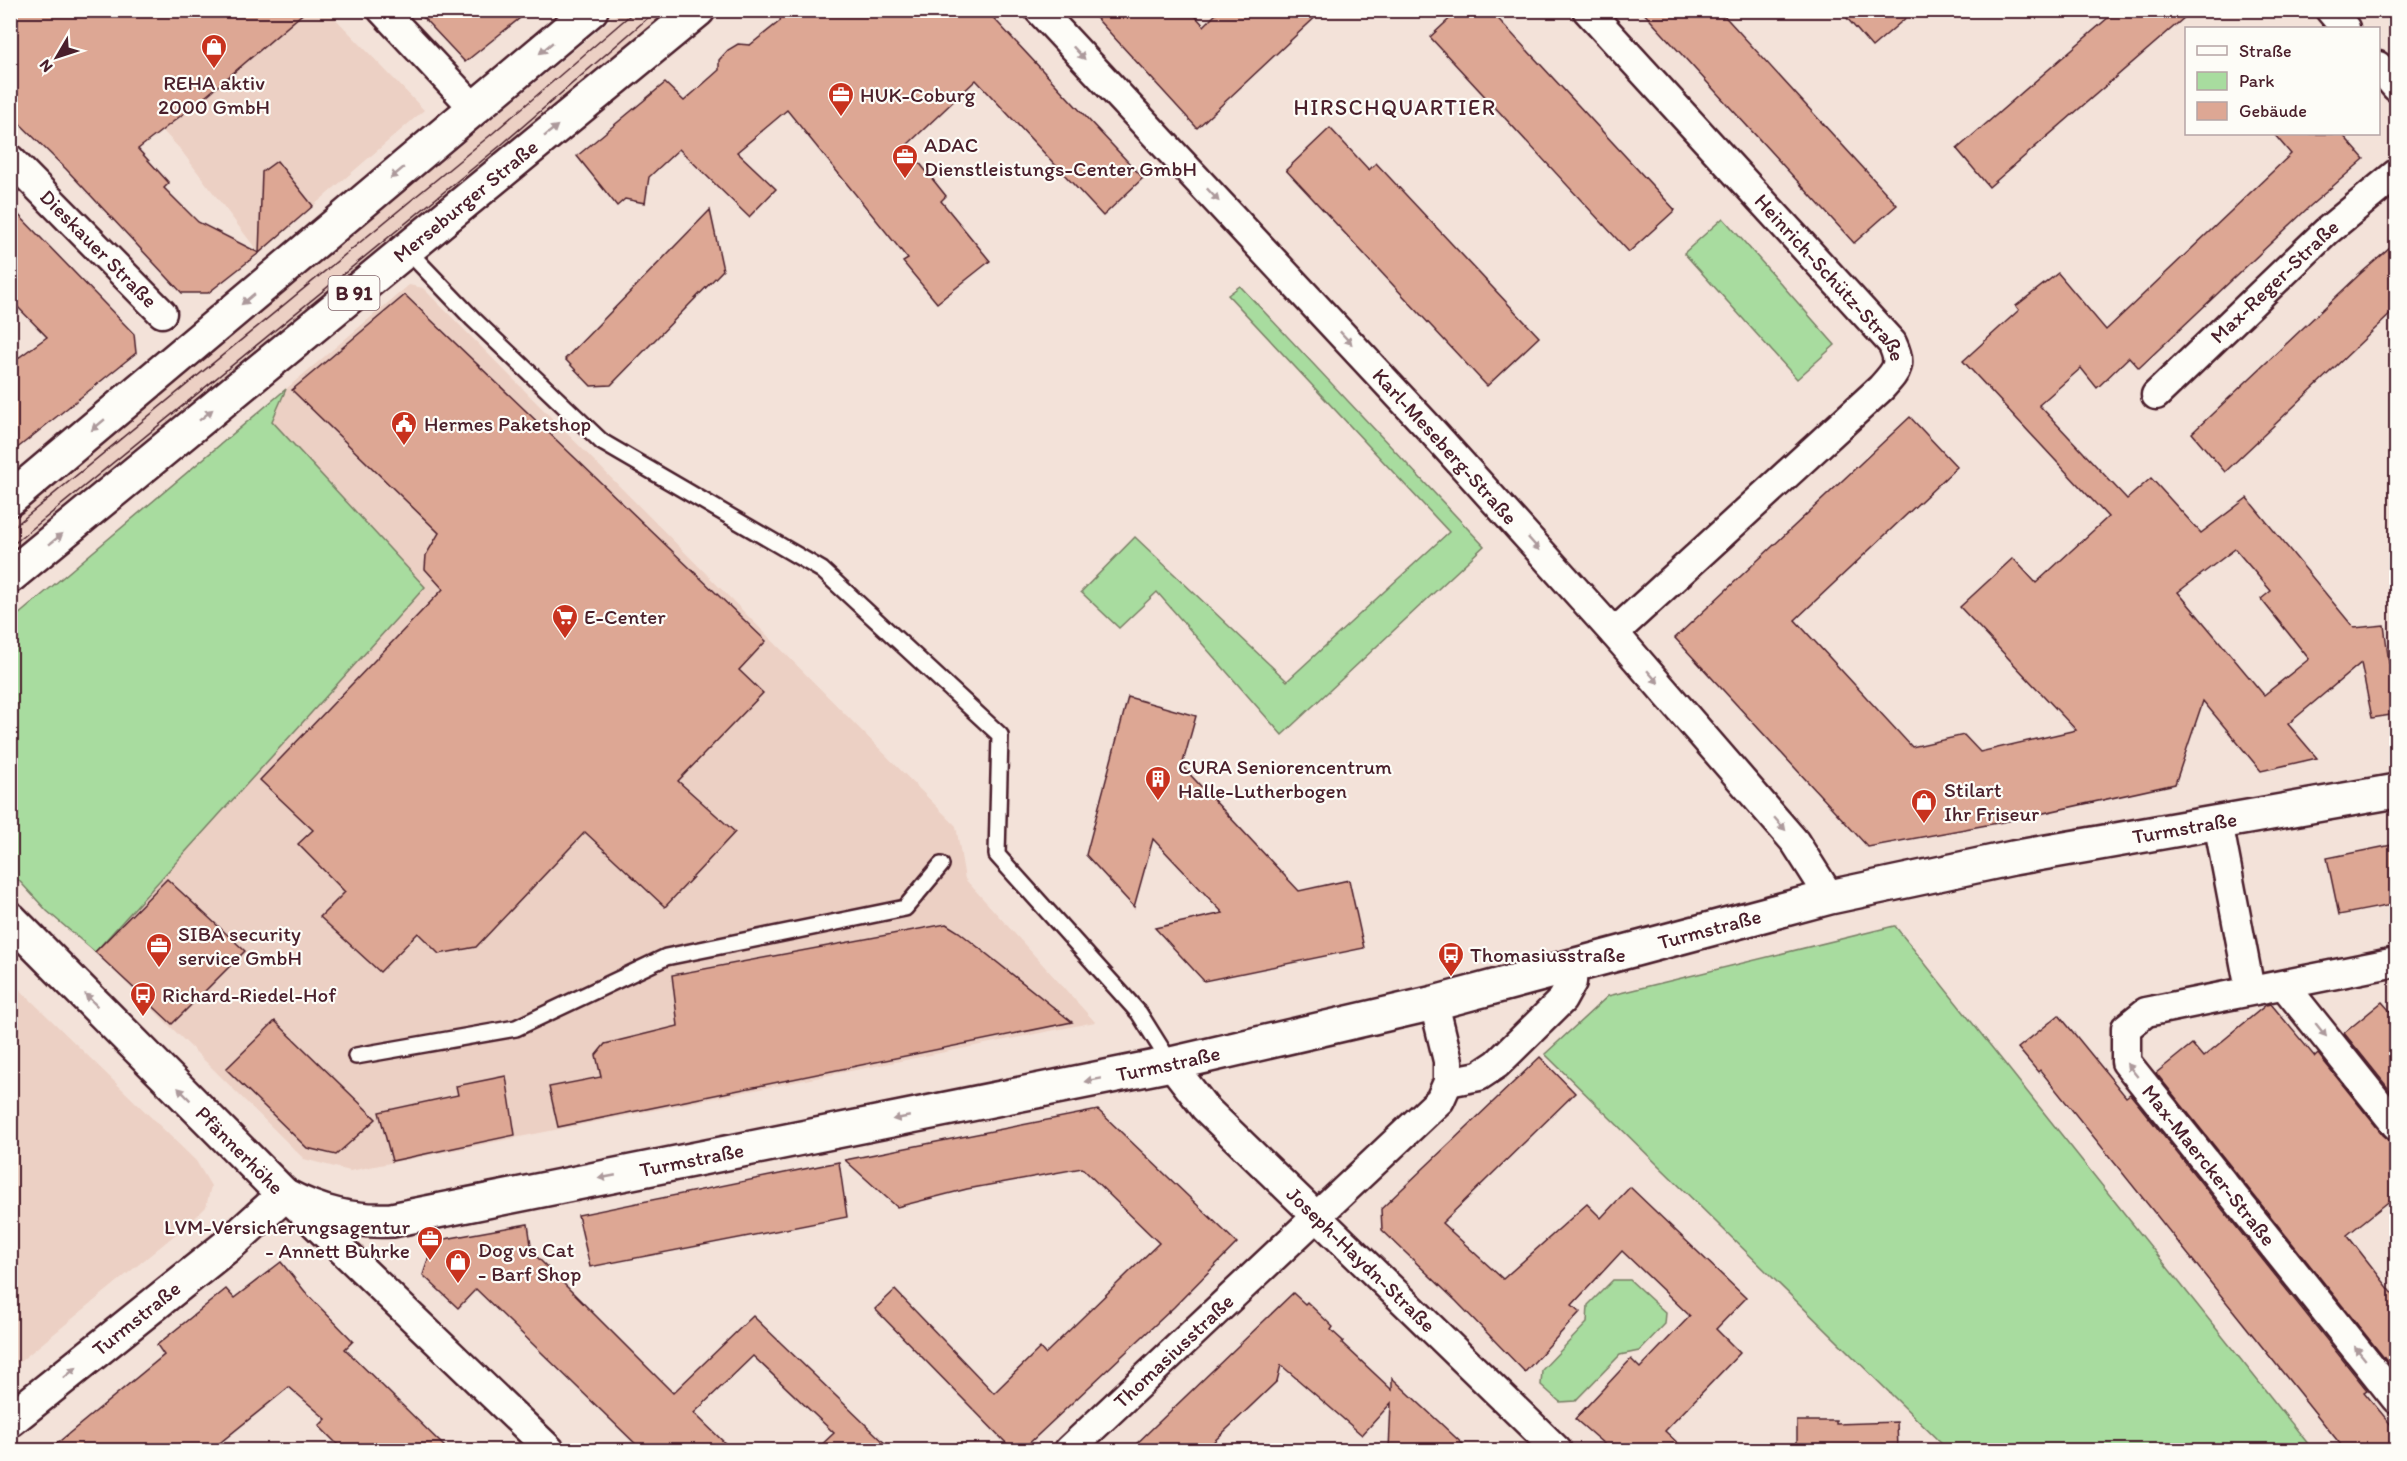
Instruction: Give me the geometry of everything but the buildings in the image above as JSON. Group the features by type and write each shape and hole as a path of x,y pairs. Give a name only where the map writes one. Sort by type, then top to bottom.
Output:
{"street":[{"path":"382,10 474,108"},
{"path":"10,499 591,10"},
{"name":"Merseburger Straße","path":"10,576 698,10"},
{"name":"Karl-Meseberg-Straße","path":"1039,10 1374,369 1614,633 1798,845 1830,897"},
{"name":"Heinrich-Schütz-Straße","path":"1587,10 1892,343 1899,357 1896,371 1881,388 1614,633"},
{"path":"2330,10 2344,27"},
{"path":"2380,67 2397,87"},
{"name":"Dieskauer Straße","path":"10,159 162,313"},
{"name":"Max-Reger-Straße","path":"2156,395 2327,231 2397,174"},
{"name":"Turmstraße","path":"10,1420 232,1242 284,1195 309,1208 333,1216 356,1220 392,1220 1170,1064 1434,1003 1830,897 2013,858 2397,791"},
{"path":"2218,822 2250,990"},
{"name":"Pfännerhöhe","path":"10,919 284,1195 550,1450"},
{"name":"Max-Maercker-Straße","path":"2397,962 2146,1012 2126,1028 2126,1062 2397,1399"},
{"path":"1434,1003 1448,1061 1448,1082 1479,1076 1497,1064 1562,1000 1572,982 1573,965"},
{"path":"2284,985 2397,1125"},
{"name":"Joseph-Haydn-Straße","path":"1170,1064 1205,1108 1557,1450"},
{"name":"Thomasiusstraße","path":"1069,1450 1430,1111 1440,1100 1448,1082"}],"lane":[{"path":"407,250 473,319 602,442 822,570 1000,735 997,855 1139,1012 1170,1064"},
{"path":"356,1056 516,1028 666,957 905,908 941,865"}],"shaded area":[{"path":"121,11 328,11 424,110 259,253 180,149 162,130"},
{"path":"621,11 669,11 11,550 11,519"},
{"path":"409,285 423,288 956,826 965,879 1095,1022 350,1171 304,1159 95,952 425,587 272,421 286,389"},
{"path":"10,980 196,1161 211,1186 206,1207 193,1220 11,1369"}],"green space":[{"path":"1723,218 1835,345 1797,379 1684,253"},
{"path":"1240,286 1484,546 1282,735 1157,592 1119,628 1081,592 1135,537 1287,681 1449,532 1228,295"},
{"path":"286,389 272,421 425,587 95,952 47,911 11,872 11,621"},
{"path":"1895,926 2313,1450 1948,1450 1545,1054 1608,996"},
{"path":"1613,1280 1630,1280 1666,1313 1665,1324 1639,1351 1620,1355 1575,1401 1560,1402 1541,1385 1542,1370 1587,1323 1588,1305"}],"tram line":[{"path":"10,530 493,133 636,10"},
{"path":"10,547 500,146 657,10"}],"place":[{"name":"REHA aktiv 2000 GmbH","path":"214,70"},
{"name":"HUK-Coburg","path":"841,118"},
{"name":"ADAC Dienstleistungs-Center GmbH","path":"905,180"},
{"name":"Hermes Paketshop","path":"404,447"},
{"name":"E-Center","path":"565,640"},
{"name":"CURA Seniorencentrum Halle-Lutherbogen","path":"1158,802"},
{"name":"Stilart Ihr Friseur","path":"1924,825"},
{"name":"SIBA security service GmbH","path":"159,969"},
{"name":"Thomasiusstraße","path":"1451,978"},
{"name":"Richard-Riedel-Hof","path":"143,1018"},
{"name":"LVM-Versicherungsagentur - Annett Buhrke","path":"430,1262"},
{"name":"Dog vs Cat - Barf Shop","path":"458,1285"}],"district":[{"name":"HIRSCHQUARTIER","path":"1395,107"}]}
